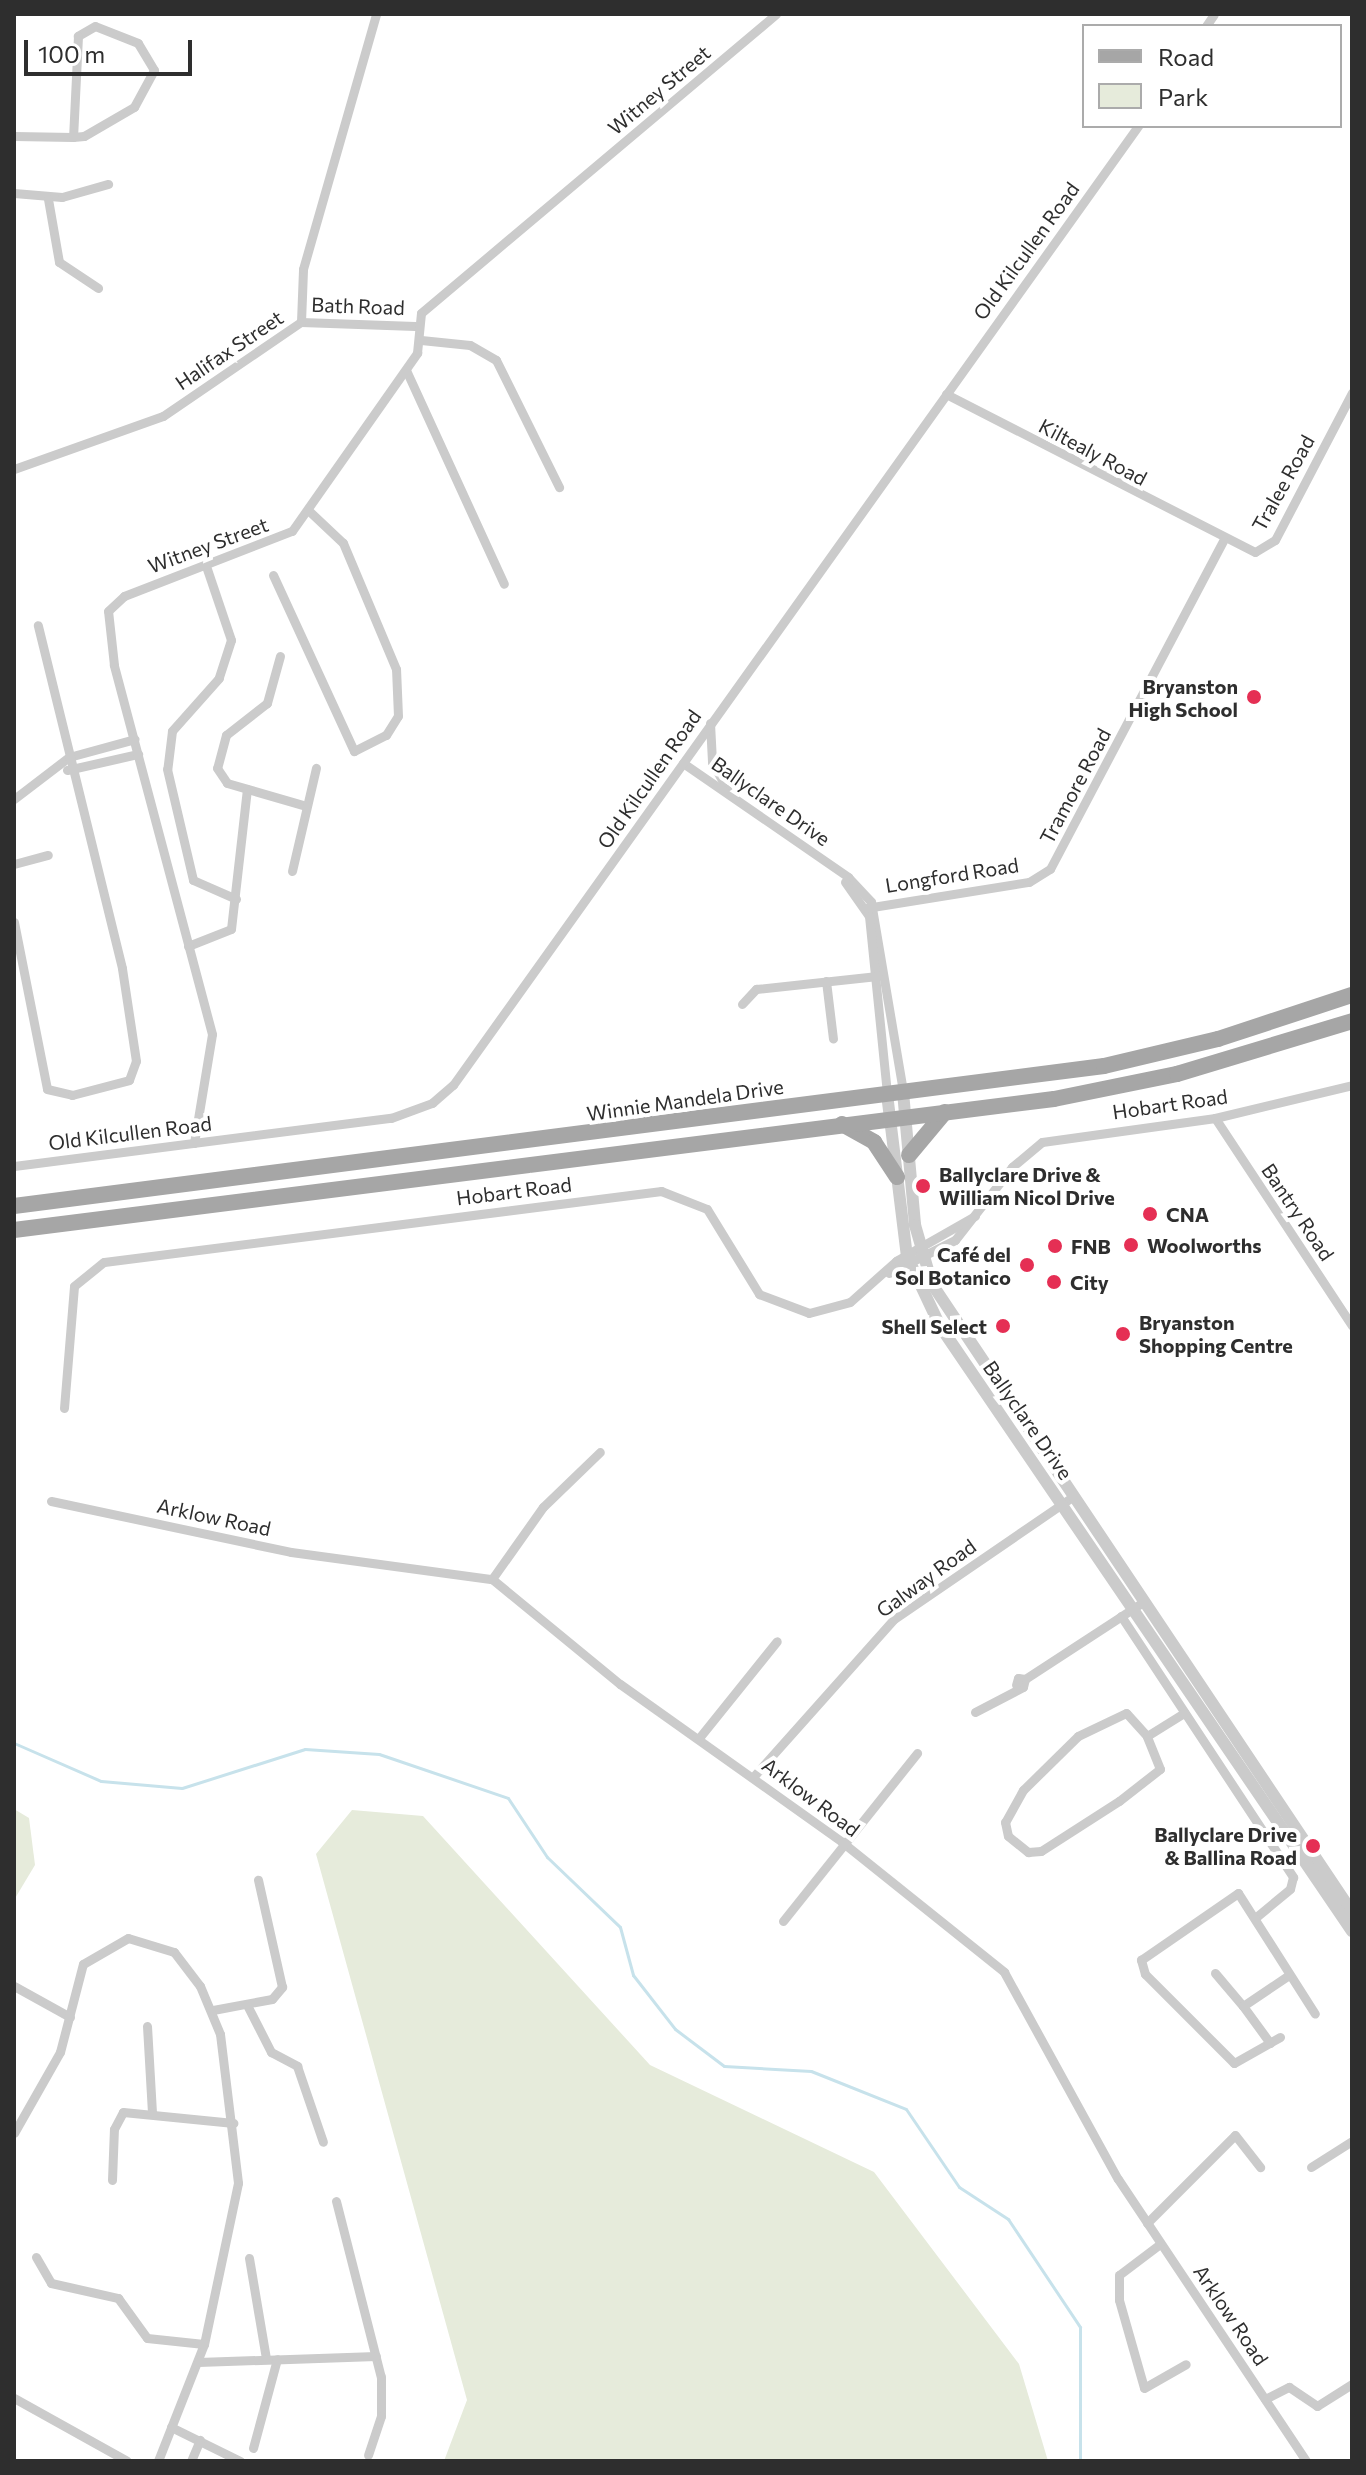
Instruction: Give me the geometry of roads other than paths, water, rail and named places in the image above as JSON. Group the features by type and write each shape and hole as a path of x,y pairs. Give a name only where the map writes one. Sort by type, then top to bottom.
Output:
{"main road":[{"name":"Winnie Mandela Drive","path":"14,1206 1147,1058 1352,995"},
{"path":"14,1230 945,1112 1156,1079 1352,1021"},
{"path":"909,1155 945,1112"},
{"path":"842,1124 874,1142 897,1177"}],"street":[{"name":"Halifax Street","path":"14,469 163,416 301,322 303,269 376,14"},
{"name":"Witney Street","path":"415,326 421,313 776,14"},
{"path":"14,136 73,137 92,134 143,98 153,61 138,43 95,26 78,36 73,137"},
{"name":"Old Kilcullen Road","path":"14,1166 391,1118 432,1103 463,1074 1137,128"},
{"path":"14,193 48,199 108,184"},
{"path":"48,199 59,262 98,288"},
{"name":"Bath Road","path":"301,322 415,326"},
{"path":"415,326 421,340 470,345 496,360 559,487"},
{"name":"Witney Street","path":"194,1143 213,1046 106,633 108,611 124,596 276,541 309,511 406,370 421,340"},
{"path":"406,370 504,584"},
{"name":"Tralee Road","path":"1223,541 1255,552 1275,540 1352,393"},
{"name":"Kiltealy Road","path":"946,394 1223,541"},
{"path":"273,575 354,751 386,735 400,703 391,653 343,543 309,511"},
{"name":"Tramore Road","path":"1043,875 1223,541"},
{"path":"206,566 231,640 219,678 172,731 167,776 195,884 236,899"},
{"path":"14,922 47,1089 72,1095 129,1080 136,1061 122,968 38,625"},
{"path":"280,656 263,709 235,725 218,753 221,779 306,806"},
{"path":"710,723 712,762 731,796"},
{"path":"14,799 60,768 69,757 135,739"},
{"path":"60,768 73,772 138,754"},
{"name":"Ballyclare Drive","path":"683,763 835,871 870,908 895,1093 897,1177 909,1262 940,1326 1139,1604 1352,1912"},
{"path":"292,871 316,768"},
{"path":"188,946 228,934 236,899 237,827 247,789"},
{"path":"14,864 48,855"},
{"name":"Longford Road","path":"870,908 1043,875"},
{"name":"Ballyclare Drive","path":"870,908 895,1093"},
{"path":"742,1004 756,989 877,976"},
{"path":"826,981 833,1039"},
{"name":"Hobart Road","path":"64,1408 69,1309 81,1275 118,1259 661,1191 707,1209 747,1278 779,1307 831,1310 922,1254 975,1216 1012,1167 1042,1142 1215,1118 1352,1085"},
{"name":"Ballyclare Drive","path":"897,1117 909,1155 922,1254 943,1304 1066,1501"},
{"name":"Bantry Road","path":"1215,1118 1352,1326"},
{"path":"492,1579 529,1524 600,1452"},
{"name":"Arklow Road","path":"51,1501 291,1552 492,1579 699,1738 842,1842 1004,1972 1147,2223 1306,2461"},
{"name":"Galway Road","path":"754,1776 894,1619 1066,1501"},
{"path":"975,1712 1139,1604"},
{"name":"Ballyclare Drive","path":"1139,1604 1352,1931"},
{"path":"1121,1616 1293,1877 1290,1889 1255,1918"},
{"path":"699,1738 777,1641"},
{"path":"1126,1713 1147,1736 1160,1760 1158,1774 1041,1851 1028,1852 1008,1836 1005,1822 1023,1790 1078,1736 1126,1713"},
{"path":"1147,1736 1184,1713"},
{"path":"783,1921 842,1842 917,1753"},
{"path":"213,2010 272,1999 282,1987 258,1880"},
{"path":"1280,2037 1232,2062 1140,1964 1231,1893 1255,1918 1315,2014"},
{"path":"14,2133 36,2104 70,2017 83,1964 128,1938 174,1952 213,2010 233,2123 236,2204 204,2344 158,2461"},
{"path":"1215,1973 1270,2043"},
{"path":"1243,2006 1289,1975"},
{"path":"14,1986 70,2017"},
{"path":"247,2005 271,2052 297,2066 323,2142"},
{"path":"147,2026 152,2112"},
{"path":"112,2180 117,2118 152,2112 233,2123"},
{"path":"1147,2223 1235,2135 1260,2167"},
{"path":"1311,2167 1352,2141"},
{"path":"336,2201 376,2356 383,2402 368,2455"},
{"path":"1160,2244 1119,2275 1119,2300 1144,2388 1186,2364"},
{"path":"36,2257 51,2283 118,2298 147,2338 204,2344"},
{"path":"249,2258 266,2359"},
{"path":"198,2362 376,2356"},
{"path":"253,2448 277,2359"},
{"path":"1265,2399 1289,2387 1317,2406 1352,2384"},
{"path":"14,2398 127,2461"},
{"path":"171,2427 240,2461"},
{"path":"191,2461 200,2440"}],"waterway":[{"path":"14,1743 101,1781 182,1788 305,1749 379,1754 508,1798 547,1857 620,1927 633,1975 675,2029 724,2066 811,2071 906,2109 959,2187 1008,2219 1080,2327 1080,2461"}],"place":[{"name":"Bryanston High School","path":"1254,697"},
{"name":"Ballyclare Drive & William Nicol Drive","path":"923,1186"},
{"name":"CNA","path":"1150,1214"},
{"name":"Woolworths","path":"1131,1245"},
{"name":"FNB","path":"1055,1246"},
{"name":"Café del Sol Botanico","path":"1027,1265"},
{"name":"City","path":"1054,1282"},
{"name":"Shell Select","path":"1003,1326"},
{"name":"Bryanston Shopping Centre","path":"1123,1334"},
{"name":"Ballyclare Drive & Ballina Road","path":"1313,1846"}]}
